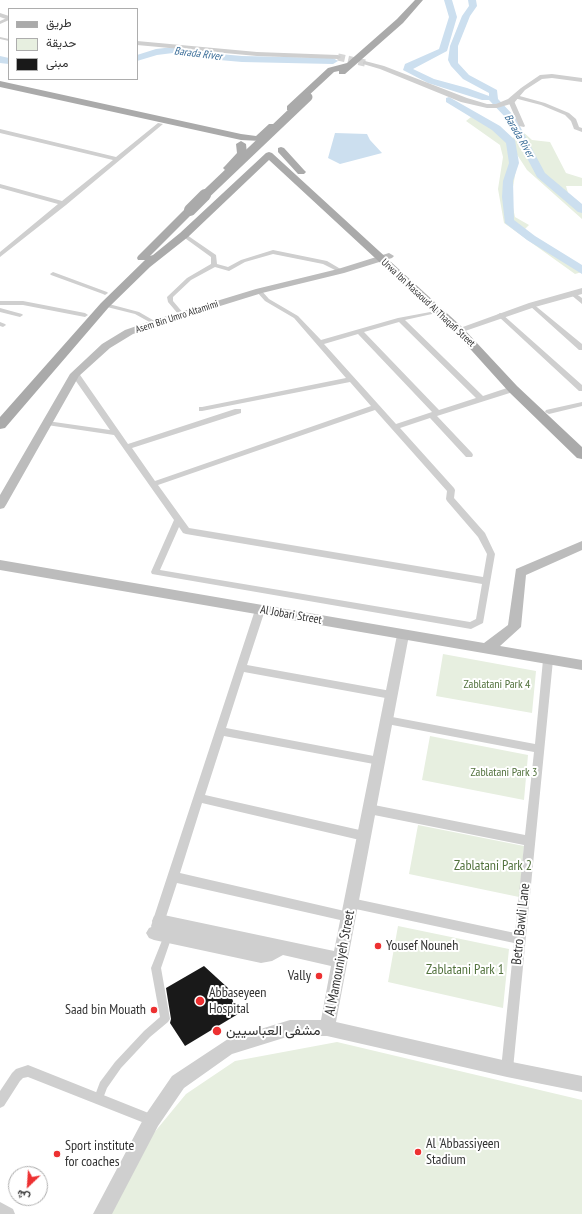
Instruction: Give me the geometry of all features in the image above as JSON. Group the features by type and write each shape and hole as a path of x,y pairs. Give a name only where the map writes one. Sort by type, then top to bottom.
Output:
{"main road":[{"path":"0,411 105,293 194,211 311,98 400,21 419,0"},
{"path":"251,149 251,145 330,70 351,64"},
{"path":"0,84 258,139"},
{"path":"0,88 241,144 257,154 273,158"},
{"name":"Urwa Ibn Masaoud Al Thaqafi Street","path":"258,139 277,141 281,144 281,150 303,174 385,258 458,329 513,388 582,456"},
{"path":"127,273 152,241 241,156 243,148 241,144"},
{"path":"0,425 105,305 147,265 184,235 258,164 273,158 281,150"},
{"name":"Urwa Ibn Masaoud Al Thaqafi Street","path":"273,158 465,328 582,447"},
{"path":"147,265 194,211"},
{"name":"Asem Bin Umro Altamimi","path":"0,505 75,374 106,346 128,332 155,322 259,292 341,272 385,258"},
{"path":"486,649 514,627 520,572 582,546"},
{"name":"Al Jobari Street","path":"0,565 582,665"}],"street":[{"path":"138,43 257,54 338,57"},
{"path":"188,48 244,55 318,58 351,64"},
{"path":"365,63 382,67 468,101 487,106 497,106 512,100 523,89 540,77 552,76 582,80"},
{"path":"512,100 522,126"},
{"path":"512,100 543,104 567,114 574,120 576,128 582,130"},
{"path":"0,255 64,204 158,124"},
{"path":"0,131 117,159"},
{"path":"0,186 64,204"},
{"path":"184,235 214,256 214,265"},
{"path":"181,314 170,301 170,298 189,279 214,265 229,269 243,261 273,252 325,262 341,272"},
{"path":"53,274 105,293"},
{"path":"178,520 155,572 471,626 480,621 490,554 482,535 450,499 451,490 296,317 268,300 259,292"},
{"path":"465,328 532,304 572,293 582,292"},
{"path":"572,293 582,302"},
{"path":"0,303 23,302 85,315"},
{"path":"532,304 582,348"},
{"path":"105,305 137,313 155,322"},
{"path":"0,310 20,315"},
{"path":"319,343 400,319 439,311"},
{"path":"500,315 582,389"},
{"path":"400,319 480,398"},
{"path":"359,331 469,455"},
{"path":"75,374 186,531 486,581"},
{"path":"202,409 352,379"},
{"path":"394,427 513,388"},
{"path":"549,412 582,404"},
{"path":"153,484 376,407"},
{"path":"127,447 238,411"},
{"path":"47,423 117,433"},
{"path":"100,1098 103,1085 118,1065 147,1034 165,1019 156,968 161,930 174,877 260,610"},
{"name":"Al Mamouniyeh Street","path":"102,1214 152,1120 178,1082 228,1047 290,1028 327,1028 403,635"},
{"name":"Betro Bawli Lane","path":"507,1069 548,660"},
{"path":"241,668 391,695"},
{"path":"387,720 539,749"},
{"path":"220,731 379,761"},
{"path":"200,798 364,836"},
{"path":"369,808 530,841"},
{"path":"174,877 350,910 520,939"},
{"path":"161,930 261,956 272,954 280,948 340,960"},
{"path":"327,1028 507,1069 582,1084"},
{"path":"0,1102 16,1077 28,1071 100,1098 152,1120"},
{"path":"0,1209 8,1214"}],"green space":[{"path":"471,117 491,127 506,140 515,137 504,118 514,117 521,130 532,140 550,142 566,173 582,178 582,186 566,186 569,196 582,206 582,219 527,170 516,153 517,164 511,198 515,217 529,225 525,229 536,238 582,266 582,272 575,274 504,223 498,189 503,157 500,145 466,121"},
{"name":"Zablatani Park 4","path":"443,654 536,671 532,713 436,696"},
{"name":"Zablatani Park 3","path":"430,736 528,755 524,800 422,780"},
{"name":"Zablatani Park 2","path":"418,825 524,846 519,897 409,874"},
{"name":"Zablatani Park 1","path":"398,926 509,949 503,1008 388,982"},
{"path":"337,1042 582,1100 582,1214 111,1214 153,1134 186,1094 235,1061"}],"water":[{"path":"335,133 367,134 370,140 382,153 340,164 328,158"}],"building":[{"name":"Abbaseyeen Hospital","path":"204,966 228,988 238,1014 185,1046 170,1023 171,1019 166,988"}],"waterway":[{"path":"448,0 453,17 443,51 408,66 408,70 431,81 464,90 485,98"},
{"name":"Barada River","path":"472,0 473,6 466,16 454,46 454,64 466,77 494,92 493,99 510,117 541,175 582,210"},
{"name":"Barada River","path":"138,58 156,52 173,50 197,55 242,59 333,61"},
{"name":"Barada River","path":"0,59 3,61 8,61"},
{"name":"Barada River","path":"449,100 496,128 511,142 514,163 508,181 507,197 509,221 531,238 582,270"}],"tunnel":[{"path":"338,57 365,63"}],"place":[{"name":"Yousef Nouneh","path":"378,946"},
{"name":"Vally","path":"319,976"},
{"name":"Abbaseyeen Hospital","path":"200,1001"},
{"name":"Saad bin Mouath","path":"154,1010"},
{"name":"مشفى العباسيين","path":"217,1031"},
{"name":"Al 'Abbassiyeen Stadium","path":"418,1152"},
{"name":"Sport institute for coaches","path":"57,1154"}]}
